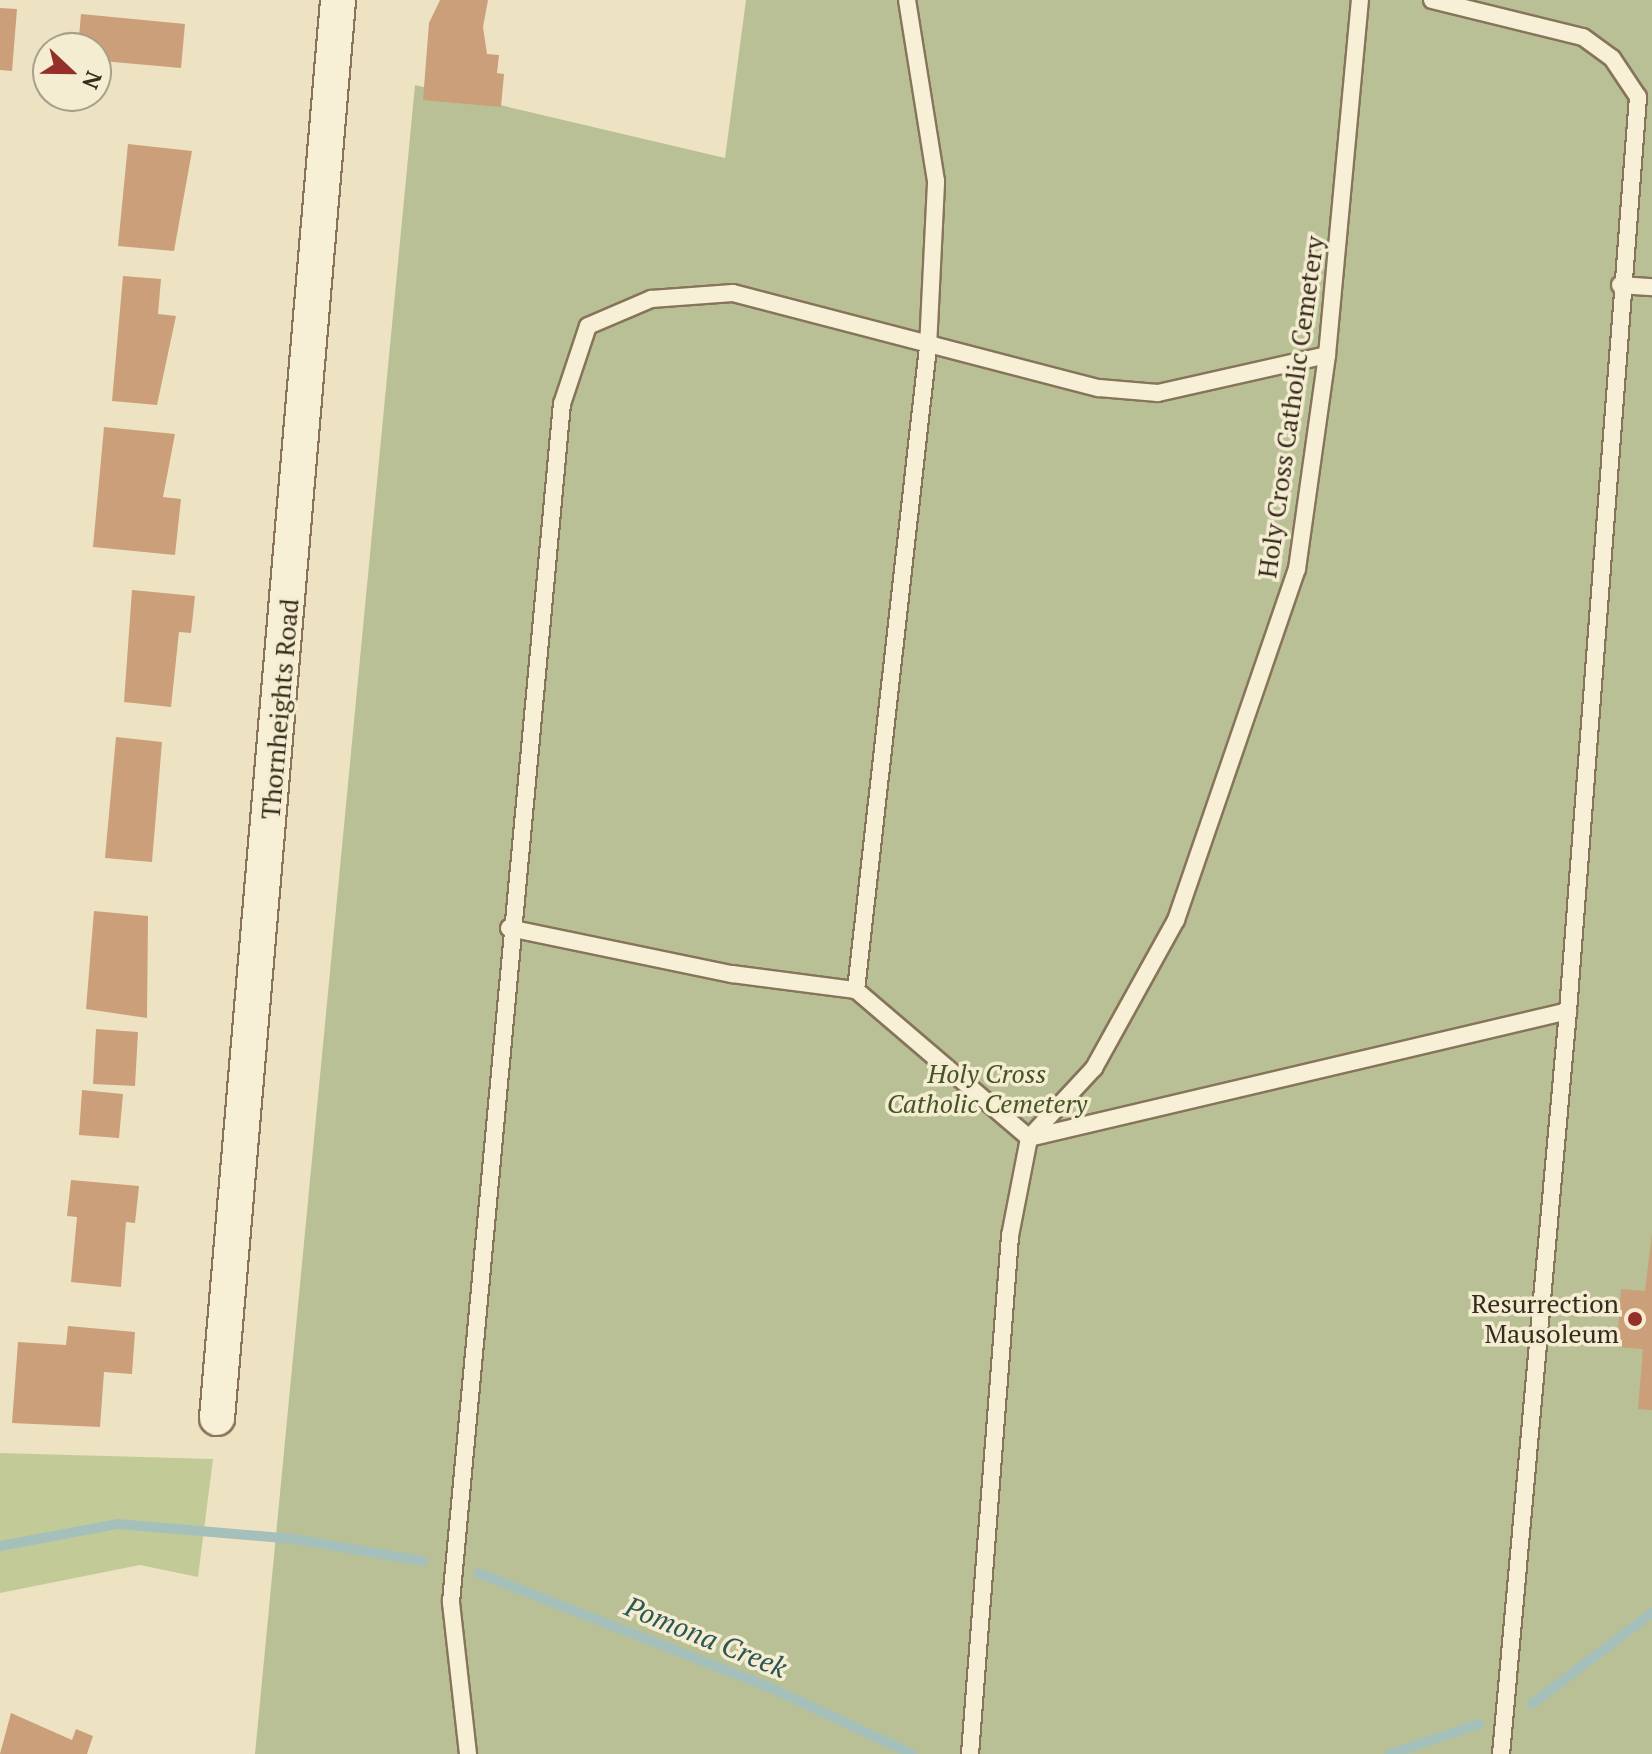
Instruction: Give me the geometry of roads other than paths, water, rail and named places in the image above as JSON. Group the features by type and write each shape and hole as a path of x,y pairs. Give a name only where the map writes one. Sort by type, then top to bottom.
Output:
{"street":[{"name":"Thornheights Road","path":"217,1418 338,0"}],"lane":[{"path":"856,990 928,347 936,181 907,0"},
{"name":"Holy Cross Catholic Cemetery","path":"1029,1138 1094,1068 1176,920 1297,569 1327,355 1360,0"},
{"path":"1432,0 1583,37 1612,58 1645,98 1620,285 1568,1011 1501,1754"},
{"path":"1620,285 1652,287"},
{"path":"468,1754 451,1602 509,928 562,404 588,326 651,299 733,293 928,347 1099,388 1158,393 1327,355"},
{"path":"509,928 856,990 1029,1138"},
{"path":"1029,1138 1568,1011"},
{"path":"970,1754 976,1712 1010,1236 1029,1138"}],"waterway":[{"name":"Pomona Creek","path":"0,1546 117,1524 294,1539 423,1561"},
{"name":"Pomona Creek","path":"478,1573 767,1686 912,1754"},
{"name":"Pomona Creek","path":"1532,1704 1652,1613"},
{"name":"Pomona Creek","path":"1390,1754 1479,1724"}],"place":[{"name":"Resurrection Mausoleum","path":"1635,1319"}]}
